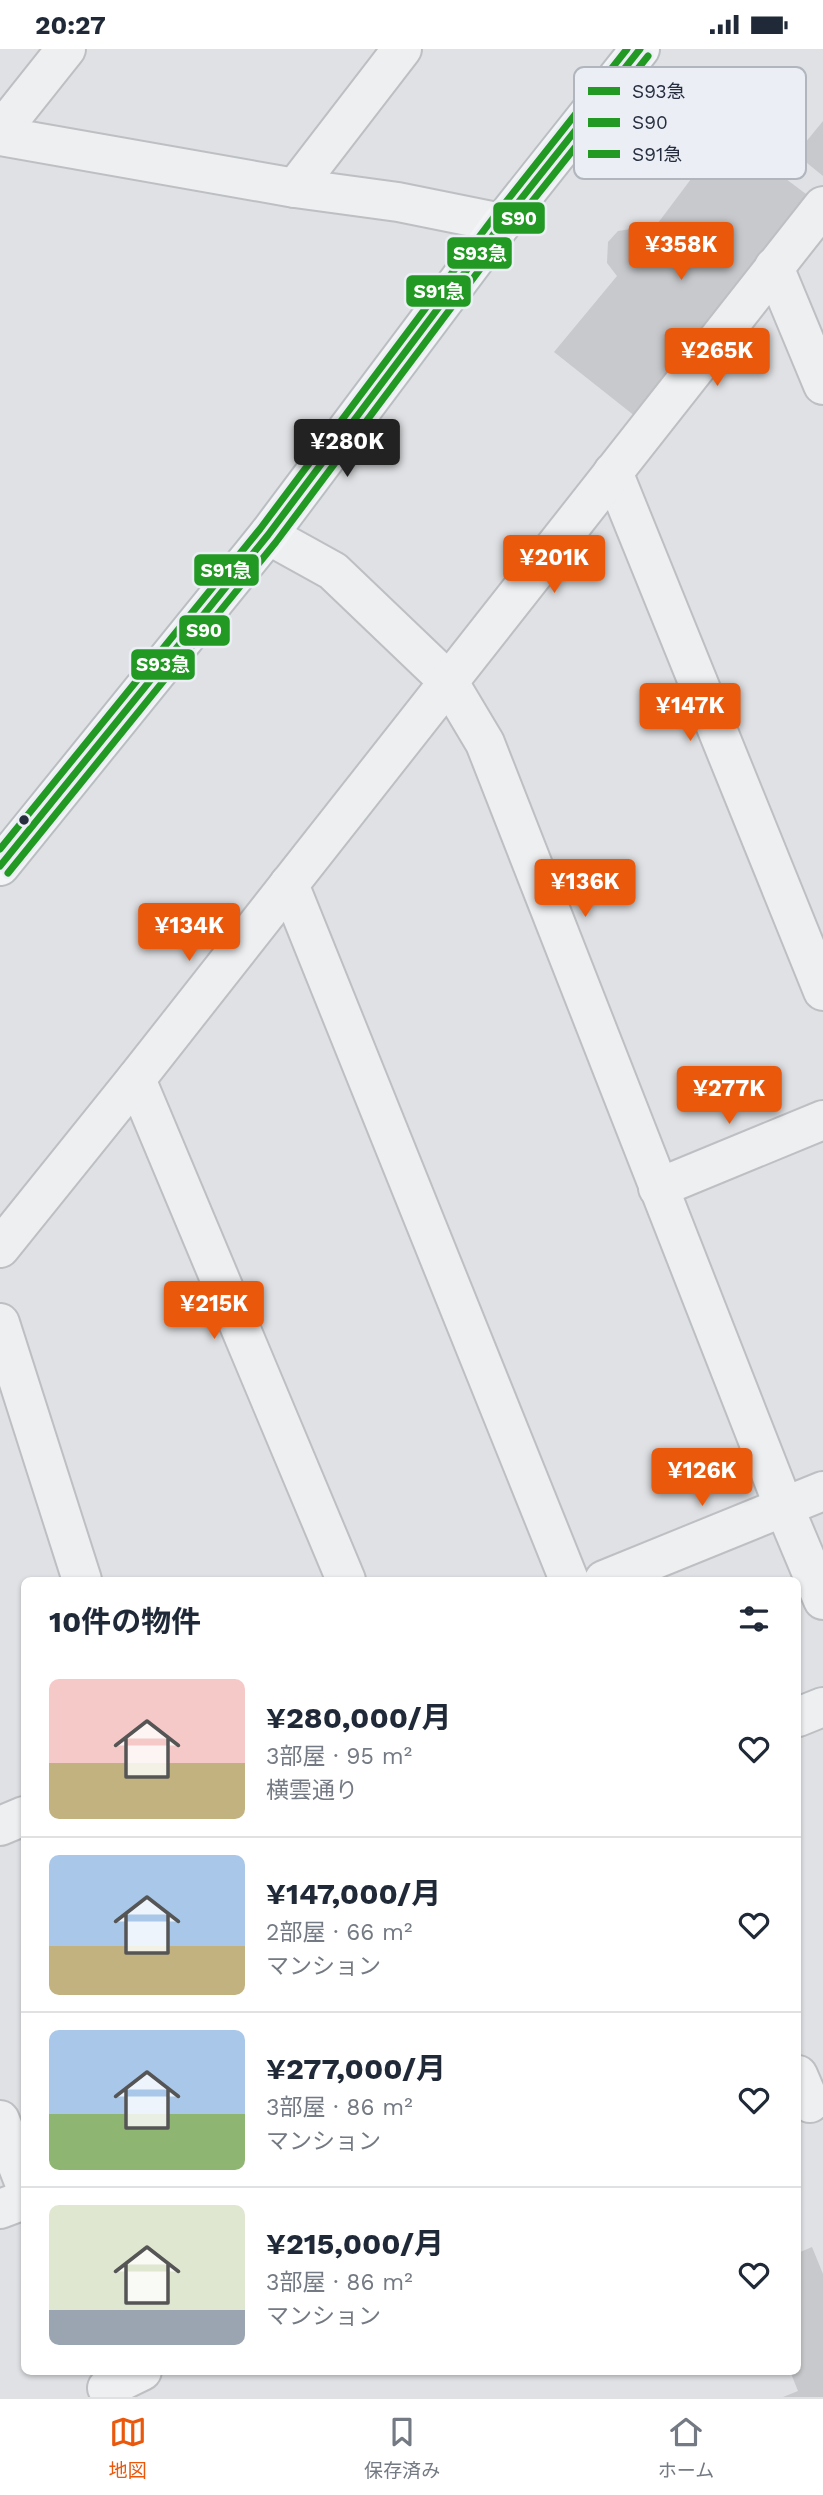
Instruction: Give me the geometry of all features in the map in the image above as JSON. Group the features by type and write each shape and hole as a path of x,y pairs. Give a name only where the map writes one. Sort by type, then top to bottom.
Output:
{"main road":[{"path":"626,67 640,49"},
{"path":"0,866 268,535 502,223 574,132"}],"street":[{"path":"66,49 0,134 295,188 398,202 502,223"},
{"path":"295,188 402,49"},
{"path":"0,1248 823,206"},
{"path":"774,267 823,385"},
{"path":"613,472 823,991"},
{"path":"268,535 333,571 448,681 485,743 784,1507 823,1600"},
{"path":"289,884 568,1577"},
{"path":"136,1079 345,1577"},
{"path":"659,1188 823,1120"},
{"path":"0,1323 81,1577"},
{"path":"611,1577 823,1491"},
{"path":"801,1716 823,1707"},
{"path":"0,1826 21,1817"},
{"path":"0,2120 21,2174"},
{"path":"0,2209 21,2201"},
{"path":"106,2385 132,2375"}],"building":[{"path":"823,121 823,176 806,162 806,142"},
{"path":"691,179 786,179 810,197 650,428 554,352 617,276 607,263 608,242 618,231 631,229 649,235"},
{"path":"812,2247 823,2274 823,2397 783,2397 798,2391 792,2375 801,2375 801,2252"}],"transit line":[{"name":"S91急","path":"613,67 627,49"},
{"name":"S93急","path":"626,67 640,49"},
{"name":"S90","path":"639,67 648,56"},
{"name":"S91急","path":"0,849 260,529 494,217 574,116"},
{"name":"S93急","path":"0,866 268,535 502,223 574,132"},
{"name":"S90","path":"8,873 276,542 510,229 574,149"}]}
